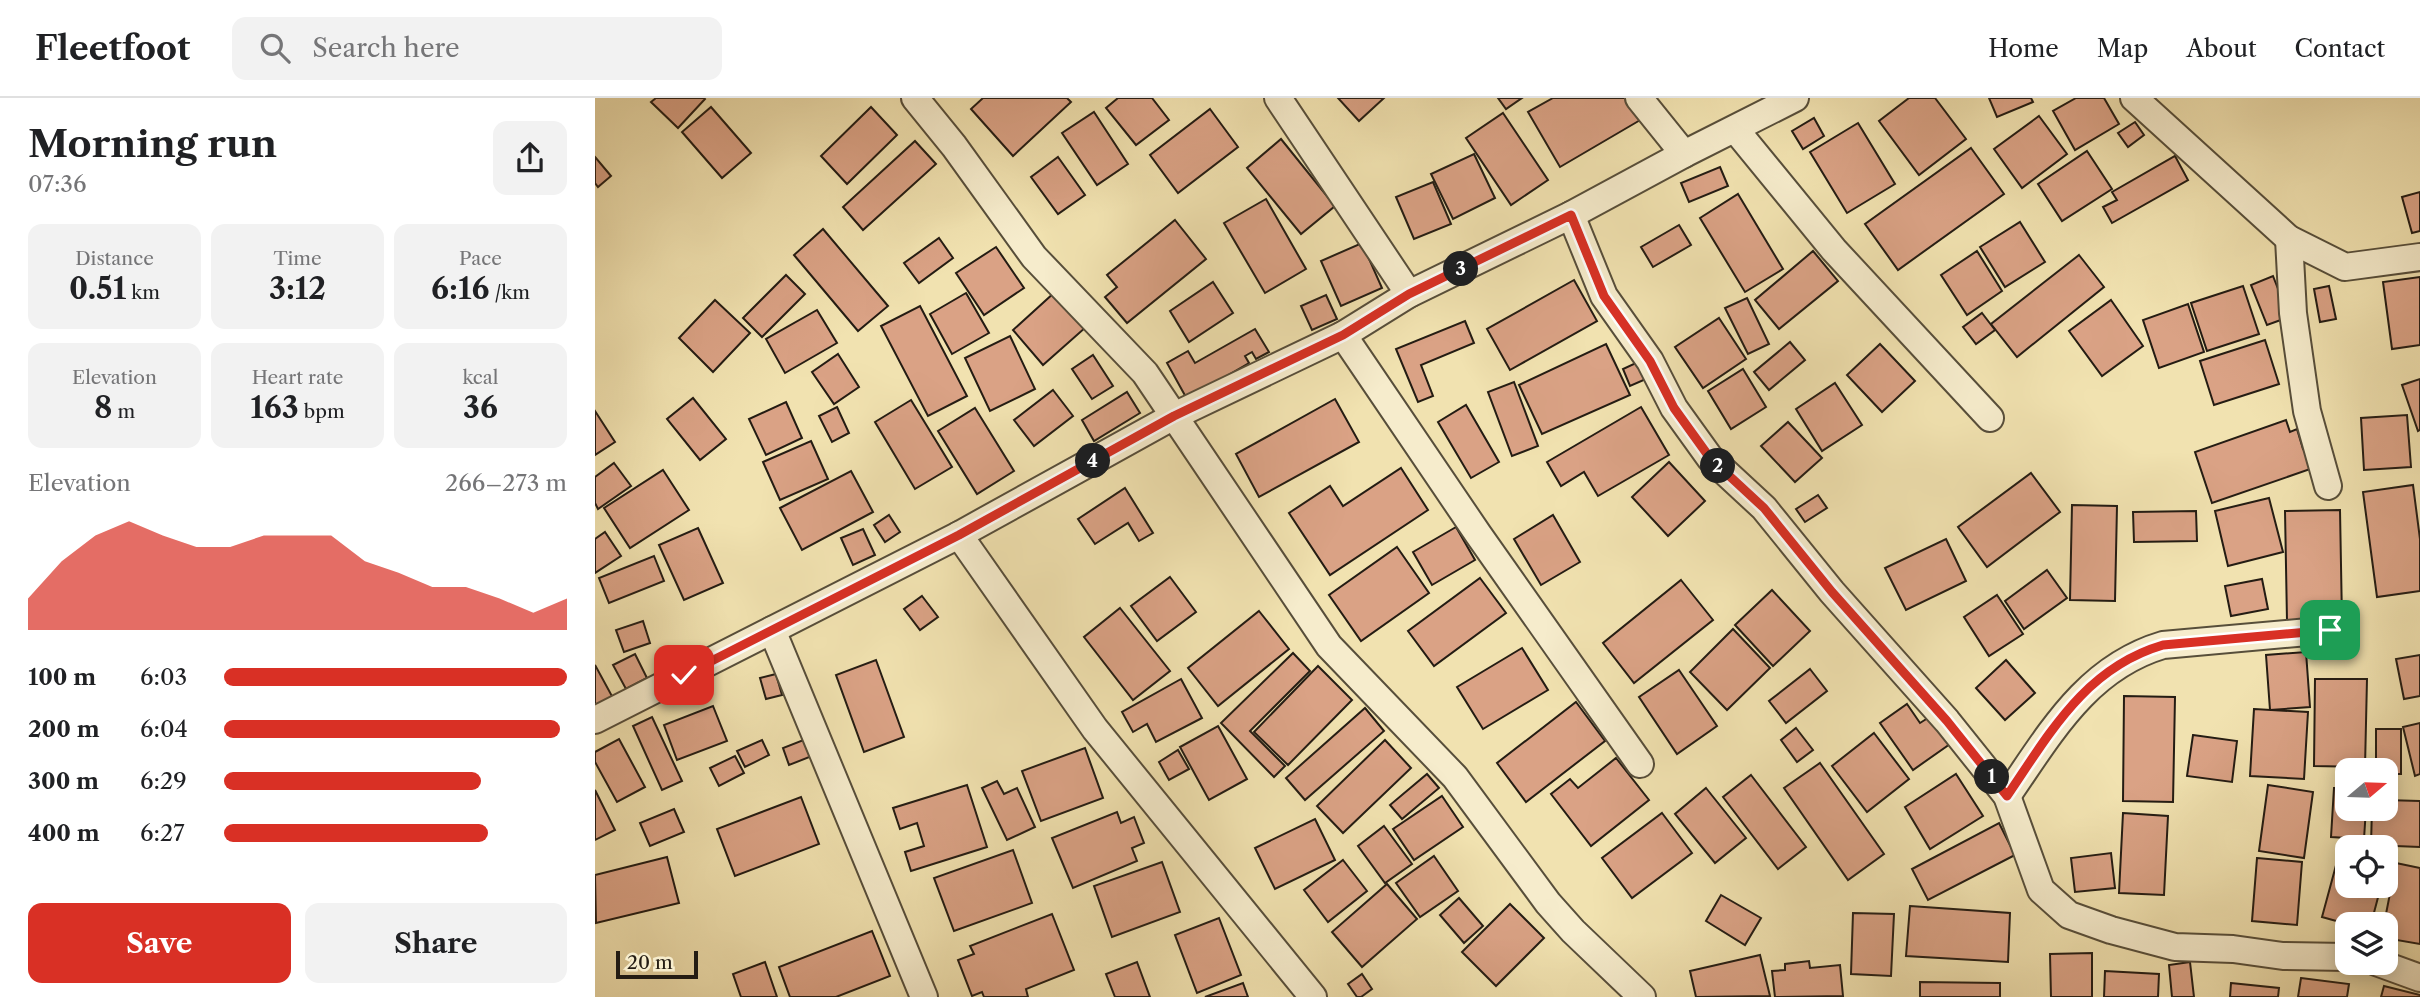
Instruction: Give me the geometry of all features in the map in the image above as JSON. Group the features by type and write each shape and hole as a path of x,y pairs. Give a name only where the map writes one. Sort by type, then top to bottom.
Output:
{"street":[{"path":"915,98 954,146 1034,257 1145,373 1329,646 1455,777 1548,903 1573,931 1642,997"},
{"path":"1278,98 1409,294"},
{"path":"1639,98 1684,154"},
{"path":"595,720 959,535 1174,416 1343,335 1409,294 1571,215 1795,98"},
{"path":"2134,98 2289,239 2345,267 2420,257"},
{"path":"1735,129 1834,250 1990,418"},
{"path":"1571,215 1604,296 1650,361 1674,408 1710,458 1764,508 1832,592 1947,721 2007,796 2041,890 2069,915 2111,930 2175,947 2233,949 2283,956 2335,957"},
{"path":"2289,239 2293,313 2307,411 2328,486"},
{"path":"1343,335 1478,534 1640,764"},
{"path":"959,535 1095,729 1313,997"},
{"path":"772,630 924,997"},
{"path":"2007,796 2064,713 2119,663 2142,651 2163,645 2330,630"},
{"path":"2398,970 2420,978"}],"building":[{"path":"656,98 705,99 678,128 651,102"},
{"path":"983,98 1067,98 1071,102 1013,156 971,109"},
{"path":"1118,98 1152,98 1169,120 1136,145 1106,108"},
{"path":"1338,98 1384,98 1359,121"},
{"path":"1498,98 1522,98 1506,109"},
{"path":"1553,98 1630,98 1642,119 1560,167 1528,112"},
{"path":"1909,98 1935,98 1966,139 1919,175 1879,121"},
{"path":"1989,98 2031,98 2033,102 1997,117"},
{"path":"2076,98 2104,98 2119,124 2075,150 2053,111"},
{"path":"711,107 751,153 722,178 682,132"},
{"path":"871,107 897,135 847,184 821,156"},
{"path":"1210,109 1238,147 1178,193 1150,155"},
{"path":"1094,112 1128,164 1097,185 1062,133"},
{"path":"1503,113 1548,180 1511,205 1466,138"},
{"path":"2039,116 2067,154 2022,188 1994,149"},
{"path":"1814,118 1824,136 1803,149 1792,131"},
{"path":"2135,122 2144,135 2128,147 2118,133"},
{"path":"1858,123 1895,184 1847,213 1810,152"},
{"path":"1281,139 1335,206 1301,234 1247,168"},
{"path":"915,141 936,164 863,230 843,207"},
{"path":"1971,148 2004,194 1898,270 1865,224"},
{"path":"2087,151 2112,189 2062,221 2038,184"},
{"path":"1474,154 1495,198 1453,219 1431,174"},
{"path":"2175,156 2188,180 2112,223 2103,207 2117,200 2112,192"},
{"path":"595,157 611,176 598,187 595,183"},
{"path":"1058,157 1085,195 1058,214 1031,177"},
{"path":"1720,167 1728,186 1689,202 1681,183"},
{"path":"1433,182 1451,224 1414,239 1396,197"},
{"path":"2420,192 2420,231 2412,233 2402,197"},
{"path":"1738,194 1783,269 1745,292 1700,218"},
{"path":"1266,199 1306,269 1265,293 1224,223"},
{"path":"1175,220 1206,259 1127,323 1105,297 1117,287 1107,275"},
{"path":"2020,222 2045,262 2005,287 1980,247"},
{"path":"1679,225 1691,245 1653,267 1641,247"},
{"path":"823,229 888,306 858,331 794,255"},
{"path":"939,238 953,258 919,283 904,263"},
{"path":"1362,243 1382,288 1341,306 1321,261"},
{"path":"996,247 1024,288 984,315 956,273"},
{"path":"1813,251 1838,281 1779,329 1755,300"},
{"path":"1977,251 2002,291 1967,315 1941,275"},
{"path":"2079,255 2104,287 2017,357 1991,324"},
{"path":"786,275 805,294 762,337 743,318"},
{"path":"2273,276 2289,317 2267,325 2251,285"},
{"path":"2420,277 2420,345 2392,349 2383,282"},
{"path":"1574,280 1597,321 1510,370 1487,329"},
{"path":"1213,282 1233,313 1189,342 1170,311"},
{"path":"2243,286 2259,334 2207,351 2191,303"},
{"path":"2329,286 2336,319 2320,322 2314,289"},
{"path":"1055,292 1086,327 1043,365 1013,330"},
{"path":"966,293 989,333 952,354 930,314"},
{"path":"1326,295 1337,319 1312,330 1301,306"},
{"path":"1747,298 1769,344 1748,354 1725,308"},
{"path":"715,300 750,333 713,372 679,338"},
{"path":"2111,300 2143,346 2102,376 2069,331"},
{"path":"2188,304 2204,352 2159,368 2143,320"},
{"path":"920,306 967,396 928,416 881,326"},
{"path":"817,310 837,343 785,373 766,339"},
{"path":"1982,313 1995,330 1976,344 1963,327"},
{"path":"1719,318 1746,359 1703,388 1675,347"},
{"path":"1465,321 1474,343 1421,365 1433,396 1418,402 1396,349"},
{"path":"1255,329 1269,352 1256,359 1252,352 1245,356 1249,363 1187,399 1167,363 1188,351 1195,363"},
{"path":"1010,336 1035,389 990,411 965,358"},
{"path":"2265,340 2279,384 2214,405 2200,361"},
{"path":"1790,342 1805,360 1769,390 1754,372"},
{"path":"1606,344 1630,395 1542,434 1519,385"},
{"path":"1880,344 1915,381 1882,412 1847,375"},
{"path":"838,354 859,387 834,404 812,372"},
{"path":"1093,355 1113,386 1092,399 1072,369"},
{"path":"1638,362 1646,379 1630,386 1623,369"},
{"path":"1743,369 1766,407 1731,429 1708,391"},
{"path":"2420,379 2420,430 2418,431 2402,385"},
{"path":"1514,382 1538,446 1512,456 1488,392"},
{"path":"1835,383 1862,425 1822,451 1796,409"},
{"path":"1053,390 1073,416 1034,446 1014,420"},
{"path":"1127,392 1140,413 1094,441 1082,420"},
{"path":"693,398 726,439 700,460 667,419"},
{"path":"1335,399 1359,442 1259,497 1236,454"},
{"path":"911,400 952,467 915,489 875,422"},
{"path":"786,402 802,438 766,455 749,419"},
{"path":"1466,405 1499,462 1471,478 1438,422"},
{"path":"837,407 849,433 832,442 819,416"},
{"path":"1641,407 1669,455 1598,496 1584,472 1561,486 1547,462"},
{"path":"975,408 1014,471 977,494 938,431"},
{"path":"595,411 615,442 595,455"},
{"path":"2407,415 2411,467 2364,470 2361,418"},
{"path":"2286,420 2290,432 2297,429 2303,449 2312,446 2319,466 2212,503 2195,452"},
{"path":"1788,422 1822,458 1795,482 1761,446"},
{"path":"811,441 828,479 780,500 763,462"},
{"path":"1669,462 1705,501 1668,536 1632,497"},
{"path":"614,463 631,486 598,509 595,503 595,477"},
{"path":"1401,468 1428,510 1330,575 1289,513 1330,486 1343,506"},
{"path":"663,470 689,510 630,548 604,508"},
{"path":"851,471 873,512 802,550 780,508"},
{"path":"2031,473 2060,512 1987,567 1958,527"},
{"path":"2413,485 2420,539 2420,591 2377,597 2363,492"},
{"path":"1125,488 1153,533 1139,541 1128,523 1095,544 1078,519"},
{"path":"1818,495 1827,508 1805,522 1796,509"},
{"path":"2269,498 2283,552 2228,566 2215,511"},
{"path":"2072,505 2117,506 2115,601 2070,600"},
{"path":"2340,510 2342,620 2287,621 2285,511"},
{"path":"2196,511 2197,541 2134,542 2133,512"},
{"path":"889,515 900,532 885,542 874,525"},
{"path":"1553,515 1580,562 1541,585 1514,539"},
{"path":"1456,527 1475,560 1432,585 1413,552"},
{"path":"698,528 723,583 684,600 659,545"},
{"path":"863,529 875,555 853,565 841,538"},
{"path":"605,532 621,556 595,573 595,539"},
{"path":"1946,539 1966,581 1906,610 1885,568"},
{"path":"1397,547 1429,593 1361,641 1329,595"},
{"path":"654,556 664,581 609,603 599,578"},
{"path":"2047,570 2067,598 2024,629 2005,601"},
{"path":"1170,577 1196,612 1157,641 1131,606"},
{"path":"1480,578 1506,613 1434,666 1408,631"},
{"path":"2262,579 2268,609 2231,616 2225,586"},
{"path":"1681,580 1713,620 1634,683 1603,643"},
{"path":"1772,590 1810,631 1773,666 1735,625"},
{"path":"1997,595 2023,634 1989,656 1964,617"},
{"path":"922,596 938,617 920,630 904,609"},
{"path":"1120,608 1170,671 1133,700 1084,637"},
{"path":"1259,611 1289,649 1218,706 1188,668"},
{"path":"643,621 650,643 624,652 616,630"},
{"path":"1733,629 1770,668 1727,710 1690,672"},
{"path":"1522,648 1548,690 1483,729 1457,687"},
{"path":"2306,652 2310,707 2270,710 2266,655"},
{"path":"1293,653 1310,671 1250,731 1285,766 1274,777 1221,723"},
{"path":"635,654 647,678 626,689 613,665"},
{"path":"2420,655 2420,696 2404,699 2396,659"},
{"path":"876,660 904,737 864,752 836,675"},
{"path":"2006,660 2035,693 2005,720 1976,688"},
{"path":"595,665 613,698 595,707"},
{"path":"1318,666 1352,700 1288,765 1254,732"},
{"path":"1810,669 1827,691 1786,723 1769,701"},
{"path":"1679,670 1717,726 1677,754 1639,697"},
{"path":"776,674 782,695 766,699 760,678"},
{"path":"1181,679 1202,718 1156,742 1147,724 1133,732 1122,712"},
{"path":"2315,679 2367,679 2365,758 2335,758 2335,766 2314,766"},
{"path":"2124,696 2175,697 2173,802 2123,801"},
{"path":"1576,702 1605,741 1526,802 1497,763"},
{"path":"1907,704 1920,723 1931,716 1950,744 1913,770 1880,723"},
{"path":"713,706 727,741 677,760 664,725"},
{"path":"1365,708 1384,731 1305,800 1286,778"},
{"path":"2254,709 2308,712 2304,779 2250,776"},
{"path":"652,717 682,781 662,790 633,726"},
{"path":"2420,723 2420,774 2415,776 2403,727"},
{"path":"1218,726 1247,779 1209,800 1180,747"},
{"path":"1796,728 1813,750 1797,762 1781,740"},
{"path":"2376,729 2401,729 2401,774 2398,774 2398,758 2376,758"},
{"path":"1874,733 1909,779 1867,812 1832,766"},
{"path":"2193,735 2237,741 2232,782 2187,776"},
{"path":"619,739 645,787 617,802 595,762 595,752"},
{"path":"806,739 812,756 789,765 783,748"},
{"path":"762,740 769,755 745,767 737,751"},
{"path":"1385,740 1411,768 1343,833 1317,806"},
{"path":"1085,748 1103,798 1041,821 1022,771"},
{"path":"1178,750 1189,769 1169,780 1159,762"},
{"path":"735,756 744,773 719,786 710,768"},
{"path":"1616,758 1649,800 1591,846 1551,794 1570,779 1578,788"},
{"path":"1820,763 1884,854 1848,880 1784,788"},
{"path":"1427,774 1439,788 1402,819 1390,805"},
{"path":"1956,774 1983,816 1930,849 1905,807"},
{"path":"1751,775 1806,847 1778,869 1723,797"},
{"path":"997,781 1004,794 1017,788 1035,827 1007,840 982,788"},
{"path":"967,785 987,847 911,871 905,852 924,846 917,823 900,829 893,808"},
{"path":"2268,785 2313,792 2304,858 2259,851"},
{"path":"1706,788 1746,838 1715,863 1675,814"},
{"path":"2335,788 2335,821 2365,821 2364,835 2331,837"},
{"path":"595,790 615,830 595,840"},
{"path":"1442,796 1463,827 1414,860 1393,829"},
{"path":"801,797 819,844 735,876 717,829"},
{"path":"2398,800 2420,801 2420,847 2398,846 2398,835 2371,835 2372,821 2398,821"},
{"path":"674,809 684,832 650,846 640,823"},
{"path":"1117,812 1121,823 1134,817 1144,843 1132,848 1137,861 1073,888 1052,838"},
{"path":"1662,813 1692,853 1632,898 1602,858"},
{"path":"2123,813 2168,816 2164,895 2119,893"},
{"path":"1315,819 1335,860 1275,889 1255,848"},
{"path":"1999,823 2015,855 1928,900 1912,869"},
{"path":"1384,826 1412,864 1385,883 1358,846"},
{"path":"1013,850 1032,903 954,931 934,878"},
{"path":"2111,853 2115,888 2075,892 2071,858"},
{"path":"1434,856 1458,891 1420,917 1396,883"},
{"path":"667,857 679,903 596,923 595,875"},
{"path":"2257,858 2302,862 2297,925 2252,921"},
{"path":"1343,860 1367,891 1328,922 1304,890"},
{"path":"1162,862 1180,912 1112,937 1094,886"},
{"path":"2398,863 2420,868 2420,944 2398,940 2398,912 2386,912 2389,898 2398,898"},
{"path":"2335,869 2335,898 2378,898 2374,912 2335,912 2335,921 2322,917"},
{"path":"1387,884 1417,919 1362,967 1332,932"},
{"path":"1721,895 1761,918 1745,945 1706,921"},
{"path":"1459,898 1483,926 1464,943 1440,915"},
{"path":"1510,904 1544,938 1496,986 1462,952"},
{"path":"1910,906 2010,913 2008,962 1906,956"},
{"path":"1853,913 1894,914 1891,976 1851,974"},
{"path":"1052,914 1074,970 1026,989 1028,997 984,997 982,992 972,996 958,960 974,954 970,946"},
{"path":"1219,918 1241,975 1197,993 1175,935"},
{"path":"872,931 890,976 836,997 790,997 779,967"},
{"path":"2092,953 2092,997 2051,997 2050,954"},
{"path":"1760,955 1770,996 1696,997 1690,971"},
{"path":"1809,961 1810,968 1840,965 1843,996 1775,997 1772,971 1785,970 1785,964"},
{"path":"765,962 777,997 741,997 733,974"},
{"path":"1137,962 1150,997 1115,997 1106,974"},
{"path":"2190,962 2194,997 2172,997 2169,965"},
{"path":"2105,971 2159,974 2158,997 2104,997"},
{"path":"1362,974 1372,989 1357,997 1348,984"},
{"path":"2301,978 2349,984 2347,997 2298,997"},
{"path":"1920,982 2000,983 2000,997 1920,997"},
{"path":"1243,983 1248,997 1205,997"},
{"path":"2231,983 2279,988 2278,997 2230,997"},
{"path":"2384,986 2420,995 2420,997 2381,997"}],"route":[{"path":"684,675 959,535 1174,416 1343,335 1409,294 1571,215 1604,296 1650,361 1674,408 1710,458 1764,508 1832,592 1947,721 2007,796 2064,713 2119,663 2142,651 2163,645 2330,630"}]}
